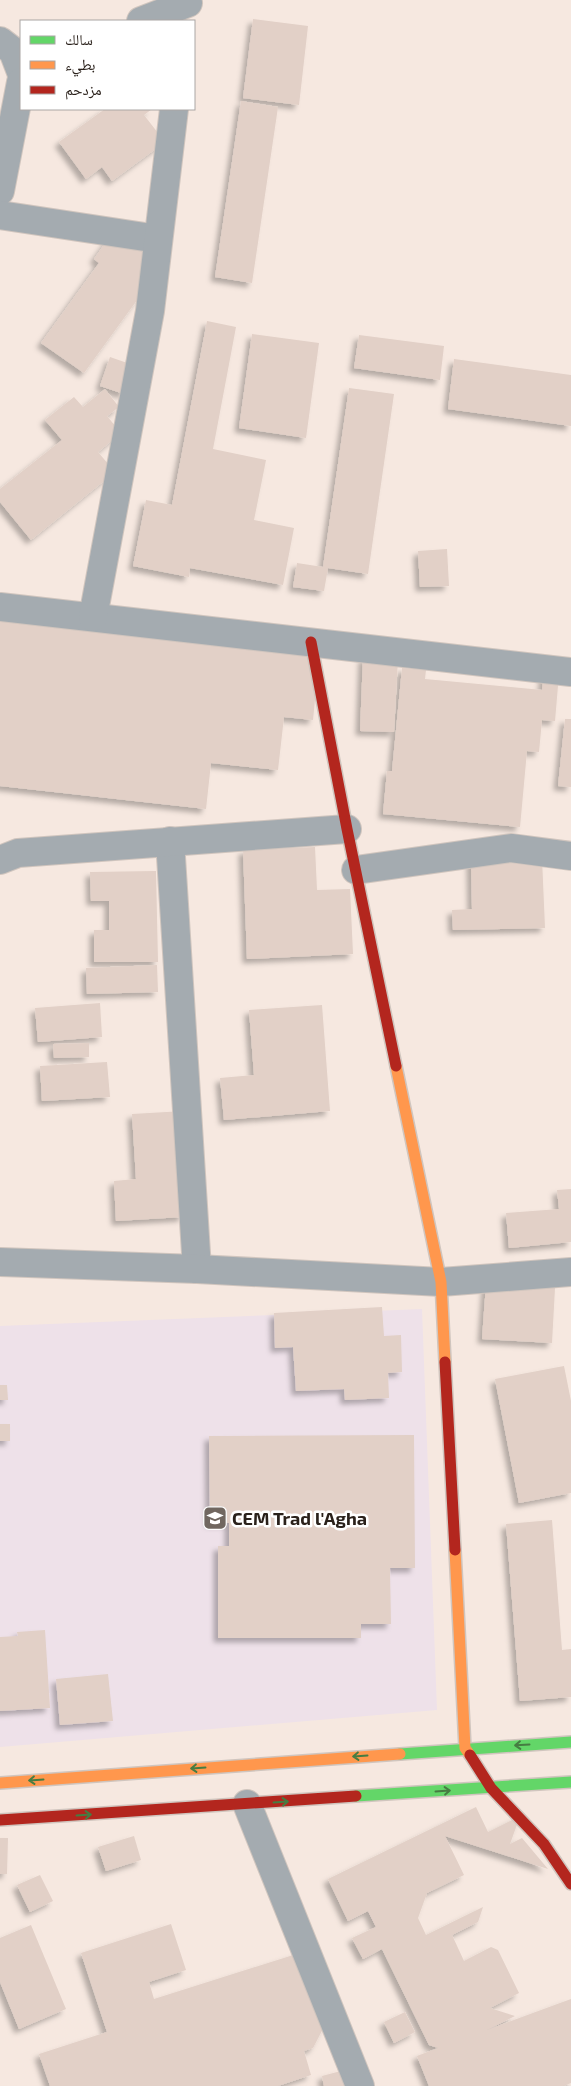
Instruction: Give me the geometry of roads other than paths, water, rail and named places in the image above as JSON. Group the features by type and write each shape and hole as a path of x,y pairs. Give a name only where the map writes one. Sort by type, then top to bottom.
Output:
{"street":[{"path":"145,20 187,8"},
{"path":"0,41 13,51 20,81"},
{"path":"0,191 20,90"},
{"path":"93,617 150,311 174,110"},
{"path":"0,215 158,239"},
{"path":"0,607 571,672"},
{"path":"311,642 347,829 441,1282 464,1748 491,1788 544,1844 571,1884"},
{"path":"0,860 18,853 347,829"},
{"path":"170,841 197,1269"},
{"path":"356,870 511,848 571,856"},
{"path":"0,1262 197,1269 441,1282 571,1272"},
{"path":"0,1783 464,1748 571,1742"},
{"path":"0,1820 571,1782"},
{"path":"247,1804 360,2086"}],"place":[{"name":"CEM Trad l'Agha","path":"215,1518"}]}
